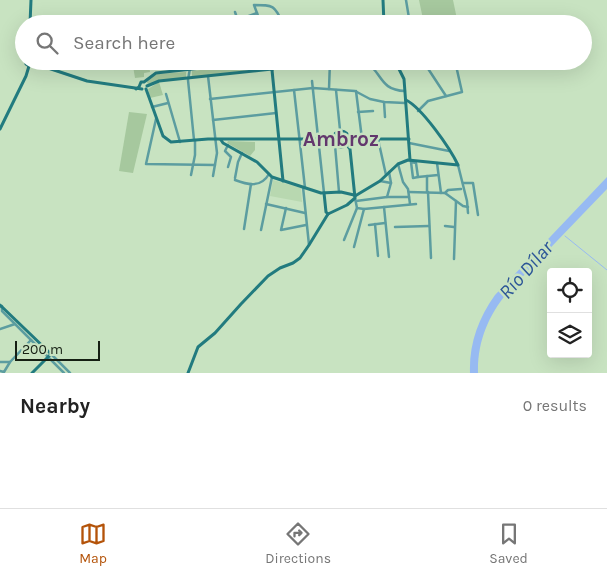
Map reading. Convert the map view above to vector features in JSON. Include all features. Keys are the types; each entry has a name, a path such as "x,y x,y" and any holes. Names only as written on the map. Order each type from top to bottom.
{"street":[{"path":"30,15 31,0"},
{"path":"383,0 384,15"},
{"path":"406,0 408,15"},
{"path":"253,15 257,13 254,5 270,5 274,7 279,15"},
{"path":"0,129 27,70"},
{"path":"55,70 86,81 142,88 159,81 262,70"},
{"path":"191,175 195,140 188,70 156,73 140,83 165,138 171,142 195,140 332,139"},
{"path":"271,70 283,180"},
{"path":"329,89 330,70"},
{"path":"375,70 385,85 405,91"},
{"path":"400,70 404,79 410,160"},
{"path":"428,70 446,96"},
{"path":"418,111 428,101 462,92 457,70"},
{"path":"208,76 217,153 213,176"},
{"path":"312,81 326,212 328,214"},
{"path":"142,88 144,82"},
{"path":"210,99 313,88 356,91 370,99 391,104 406,101 418,111 451,150 463,183 468,213"},
{"path":"294,90 309,245"},
{"path":"336,90 340,130"},
{"path":"356,91 362,139"},
{"path":"166,94 180,142"},
{"path":"152,107 168,102"},
{"path":"384,102 385,117"},
{"path":"358,112 373,111"},
{"path":"213,120 276,113"},
{"path":"156,119 146,164 215,166"},
{"path":"339,192 335,145 332,139 334,133 340,130 346,132 348,137 347,145 350,149 357,208 344,240"},
{"path":"348,137 344,144 338,145 334,138 338,133 342,132 348,137 409,141 446,151 451,150"},
{"path":"378,139 391,183 387,197"},
{"path":"222,140 222,143 257,162 271,176 304,187 324,193 339,192 355,198 409,197"},
{"path":"228,145 224,151 231,157 228,167"},
{"path":"335,145 340,147 347,145"},
{"path":"243,154 238,163 235,179 251,184 265,181 271,176"},
{"path":"188,373 198,347 215,333 268,276 300,258 328,214 347,205 380,181 398,164 410,160 458,165"},
{"path":"418,177 416,163 411,162 413,178 438,175"},
{"path":"437,163 440,193"},
{"path":"398,164 403,182 409,192 410,204"},
{"path":"261,230 271,176"},
{"path":"427,176 431,258"},
{"path":"380,181 391,183"},
{"path":"463,183 473,183 478,215"},
{"path":"244,229 251,184"},
{"path":"409,192 445,193 448,190 461,189"},
{"path":"445,193 463,206 468,207"},
{"path":"454,259 456,201"},
{"path":"266,204 305,213"},
{"path":"357,208 416,204"},
{"path":"384,207 389,257"},
{"path":"286,208 281,230 306,225"},
{"path":"354,247 364,209"},
{"path":"369,225 385,223"},
{"path":"375,224 378,256"},
{"path":"395,226 430,226"},
{"path":"445,226 454,227"},
{"path":"0,306 49,355 70,373"},
{"path":"0,329 16,323"},
{"path":"2,372 33,339"},
{"path":"33,372 49,355"},
{"path":"49,355 64,373"},
{"path":"0,362 10,362"}],"shaded area":[{"path":"419,0 453,0 456,15 422,15"},
{"path":"134,70 150,70 150,72 144,73 144,77 135,78"},
{"path":"201,70 251,70 192,77 192,71"},
{"path":"186,72 186,77 148,84 146,81 157,74"},
{"path":"159,82 163,95 150,98 148,89"},
{"path":"129,112 147,114 133,173 119,171"},
{"path":"228,141 255,142 255,150 250,156 227,143"},
{"path":"273,180 301,188 302,202 270,196"}],"water":[{"name":"Río Dílar","path":"607,177 607,189 500,302 485,330 479,351 478,373 470,373 471,352 476,332 484,313 495,295"}],"waterway":[{"path":"565,236 607,270"}],"district":[{"name":"Ambroz","path":"341,139"}]}
